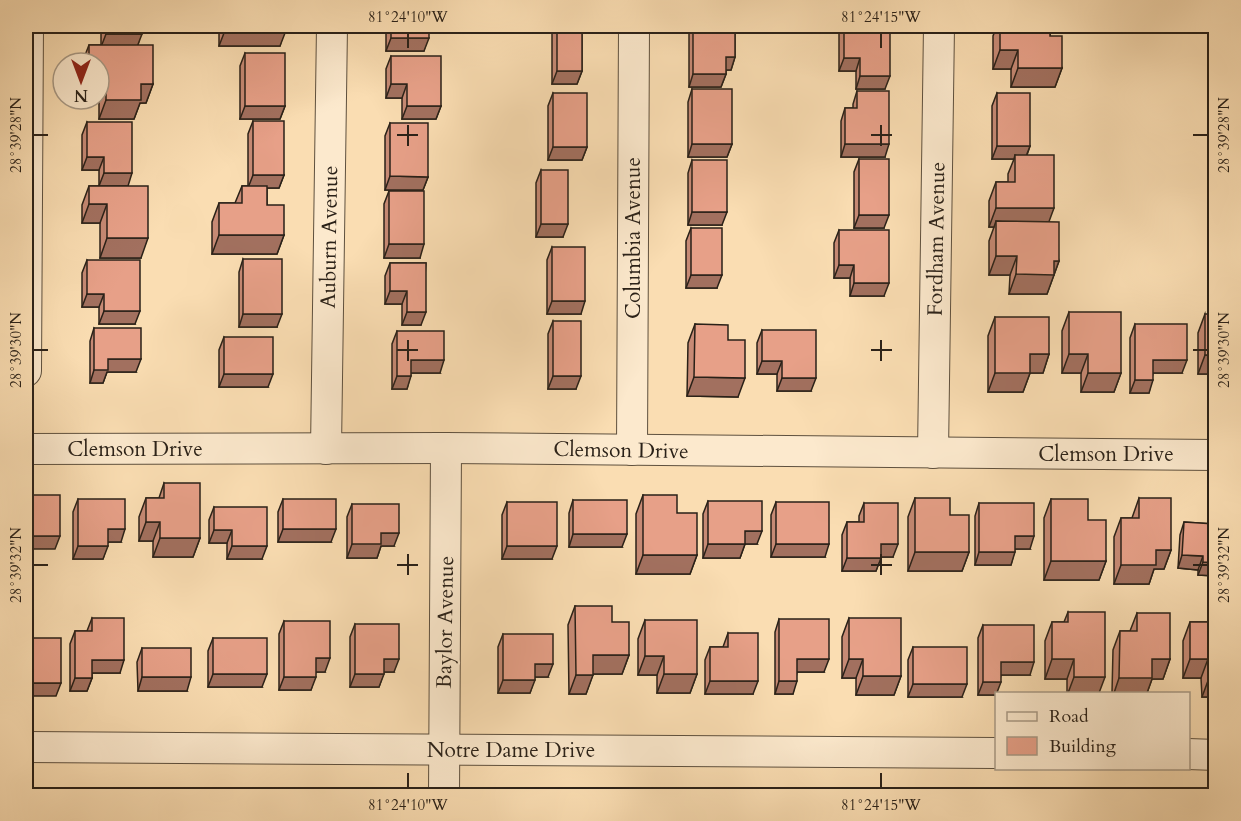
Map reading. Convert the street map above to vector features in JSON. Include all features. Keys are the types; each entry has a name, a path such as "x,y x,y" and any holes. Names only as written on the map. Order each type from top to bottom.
{"street":[{"path":"26,371 28,26"},
{"name":"Auburn Avenue","path":"326,448 332,26"},
{"name":"Columbia Avenue","path":"632,450 634,26"},
{"name":"Fordham Avenue","path":"933,453 939,26"},
{"name":"Clemson Drive","path":"26,448 446,448 1215,455"},
{"name":"Baylor Avenue","path":"444,795 446,448"},
{"name":"Notre Dame Drive","path":"26,747 995,753"},
{"path":"1190,754 1215,755"}],"building":[{"path":"106,26 142,26 142,34 106,34"},
{"path":"224,26 285,26 285,33 224,33"},
{"path":"391,26 429,26 429,38 391,38"},
{"path":"557,26 582,26 582,71 557,71"},
{"path":"693,26 735,26 735,57 726,57 726,74 693,74"},
{"path":"844,26 890,26 890,76 860,76 860,58 844,58"},
{"path":"1000,26 1050,26 1050,36 1062,36 1062,68 1018,68 1018,50 1000,50"},
{"path":"89,45 153,45 153,84 141,84 141,100 111,100 111,51 89,51"},
{"path":"245,53 285,53 285,106 245,106"},
{"path":"391,56 441,56 441,106 407,106 407,84 391,84"},
{"path":"692,89 732,89 732,144 692,144"},
{"path":"857,91 889,91 889,144 845,144 845,108 857,108"},
{"path":"553,93 587,93 587,147 553,147"},
{"path":"997,93 1030,93 1030,146 997,146"},
{"path":"253,121 284,121 284,175 253,175"},
{"path":"87,122 132,122 132,173 104,173 104,157 87,157"},
{"path":"390,123 428,123 428,177 390,176"},
{"path":"1015,155 1054,155 1054,208 996,208 996,182 1015,182"},
{"path":"859,159 889,159 889,215 859,215"},
{"path":"692,160 727,160 727,212 692,212"},
{"path":"541,170 568,170 568,224 541,224"},
{"path":"89,186 148,186 148,238 107,238 107,204 89,204"},
{"path":"242,186 267,186 267,205 284,205 284,235 219,235 219,203 242,203"},
{"path":"389,191 424,191 424,244 389,244"},
{"path":"996,221 1059,222 1059,261 1054,261 1054,275 1016,274 1017,256 996,256"},
{"path":"691,228 722,228 722,275 691,275"},
{"path":"839,230 889,230 889,283 854,283 854,265 839,265"},
{"path":"552,247 585,247 585,301 552,301"},
{"path":"243,259 282,259 282,314 243,314"},
{"path":"87,260 140,260 140,311 104,311 104,294 87,294"},
{"path":"390,263 426,263 426,312 407,312 407,291 390,291"},
{"path":"1069,312 1121,312 1121,373 1088,373 1088,354 1069,354"},
{"path":"1205,314 1215,314 1215,355 1205,355"},
{"path":"995,317 1049,317 1049,354 1030,354 1030,373 995,373"},
{"path":"553,321 581,321 581,376 553,376"},
{"path":"695,324 728,325 728,340 745,340 745,378 694,377"},
{"path":"1135,324 1187,324 1187,360 1153,360 1153,380 1135,380"},
{"path":"94,328 141,328 141,359 108,359 108,370 94,370"},
{"path":"762,330 816,330 816,378 782,378 782,361 762,361"},
{"path":"397,331 444,331 444,360 411,360 411,376 397,376"},
{"path":"224,337 273,337 273,374 224,374"},
{"path":"164,483 200,483 200,538 160,538 160,522 146,522 146,498 164,498"},
{"path":"26,495 60,495 60,536 26,536"},
{"path":"643,495 677,495 677,513 697,513 697,555 643,555"},
{"path":"915,498 950,498 950,515 969,515 969,552 915,552"},
{"path":"1139,498 1171,498 1171,550 1156,550 1156,565 1121,565 1121,518 1139,518"},
{"path":"78,499 125,499 125,529 108,529 108,546 78,546"},
{"path":"283,499 336,499 336,529 283,529"},
{"path":"1051,499 1088,499 1088,520 1106,520 1106,561 1051,561"},
{"path":"573,500 627,500 627,534 573,534"},
{"path":"708,501 762,501 762,531 745,531 745,544 708,544"},
{"path":"507,502 557,502 557,546 507,546"},
{"path":"776,502 829,502 829,544 776,544"},
{"path":"864,503 898,503 898,544 881,544 881,558 847,558 847,522 864,522"},
{"path":"979,503 1034,503 1034,536 1015,536 1015,552 979,552"},
{"path":"352,504 399,504 399,533 381,533 381,544 352,544"},
{"path":"214,507 267,507 267,546 232,546 232,530 214,530"},
{"path":"1184,522 1215,524 1215,563 1203,562 1203,556 1182,555"},
{"path":"575,606 612,606 612,622 629,622 629,655 593,655 593,675 576,675"},
{"path":"1068,612 1105,612 1105,677 1074,677 1074,659 1052,659 1052,622 1068,622"},
{"path":"1137,613 1170,613 1170,659 1152,659 1152,678 1119,678 1120,631 1137,631"},
{"path":"92,618 124,618 124,660 92,660 92,678 75,678 75,631 92,631"},
{"path":"849,618 901,618 901,676 863,676 863,659 849,659"},
{"path":"779,619 829,619 829,659 797,659 797,681 779,681"},
{"path":"645,620 697,620 697,674 664,674 664,656 645,656"},
{"path":"284,621 330,621 330,658 316,658 316,677 284,677"},
{"path":"1190,622 1215,622 1215,678 1209,678 1208,659 1190,659"},
{"path":"355,624 399,624 399,659 384,659 384,674 355,674"},
{"path":"983,625 1034,625 1034,662 1001,662 1001,682 983,682"},
{"path":"728,633 758,633 758,681 710,681 710,647 728,647"},
{"path":"503,634 553,634 553,664 535,664 535,680 503,680"},
{"path":"26,638 61,638 61,683 26,683"},
{"path":"213,638 267,638 267,674 213,674"},
{"path":"913,647 967,647 967,684 913,684"},
{"path":"142,648 191,648 191,677 142,677"},
{"path":"503,790 530,790 530,795 503,795"},
{"path":"77,792 91,792 91,795 77,795"},
{"path":"209,792 260,793 260,795 208,795"},
{"path":"357,792 397,792 397,795 357,795"},
{"path":"848,793 901,793 901,795 848,795"},
{"path":"200,794 200,795 145,795"},
{"path":"946,794 946,795 913,795"}]}
